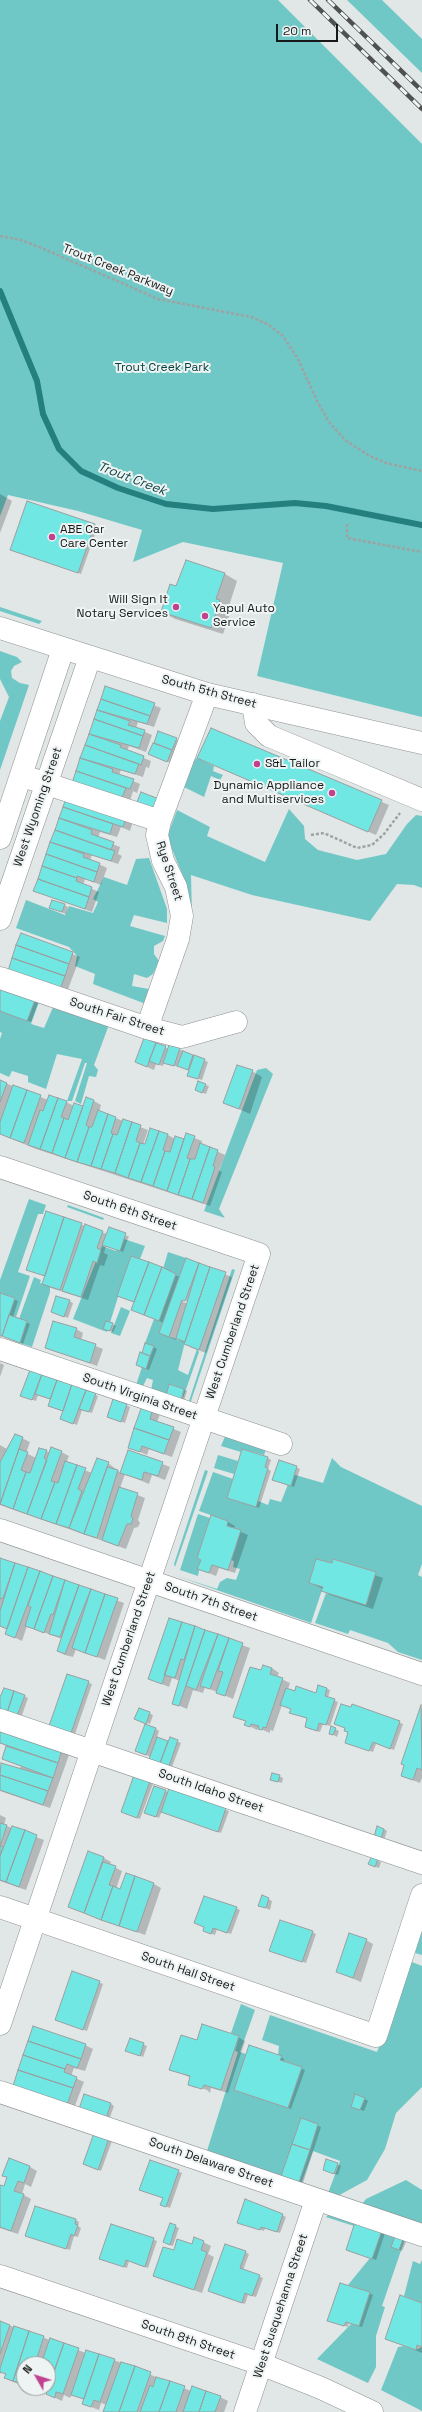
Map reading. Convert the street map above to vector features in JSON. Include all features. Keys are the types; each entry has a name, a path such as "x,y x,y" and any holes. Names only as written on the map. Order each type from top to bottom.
{"street":[{"name":"South 5th Street","path":"0,628 207,694 422,743"},
{"path":"0,838 63,649"},
{"name":"West Wyoming Street","path":"0,919 90,657"},
{"name":"Rye Street","path":"147,1028 178,939 182,916 176,887 159,848 158,835 160,821 207,694"},
{"path":"253,704 256,723 269,736 416,798"},
{"path":"42,713 67,723"},
{"path":"21,775 160,821"},
{"name":"South Fair Street","path":"0,978 147,1028 182,1037 236,1022"},
{"name":"South 6th Street","path":"0,1167 259,1254"},
{"name":"West Cumberland Street","path":"0,2024 259,1254"},
{"name":"South Virginia Street","path":"0,1349 281,1444"},
{"name":"South 7th Street","path":"0,1530 422,1674"},
{"name":"South Idaho Street","path":"0,1720 422,1863"},
{"name":"South Hall Street","path":"0,1907 376,2036 422,1895"},
{"name":"South Delaware Street","path":"0,2092 422,2235"},
{"name":"West Susquehanna Street","path":"245,2412 316,2200"},
{"name":"South 8th Street","path":"0,2276 261,2364 321,2388 372,2412"}],"path":[{"name":"Trout Creek Parkway","path":"0,236 21,240 44,249 158,299 251,317 269,325 283,336 294,353 329,422 346,440 370,456 386,463 422,471"},
{"path":"347,524 347,538 422,552"},
{"path":"311,835 324,833 357,848 372,845 416,798"}],"green space":[{"name":"Trout Creek Park","path":"0,0 278,0 422,144 422,717 257,676 283,563 183,542 133,562 142,530 78,511 8,495 0,516"},
{"path":"347,0 382,0 422,39 422,73"},
{"path":"0,607 42,621 39,624 0,611"},
{"path":"0,651 17,657 22,662 14,666 11,671 12,678 20,683 29,685 0,770 0,721 9,697 0,679"},
{"path":"197,758 214,766 213,771 223,775 220,780 211,776 204,797 184,787 193,760"},
{"path":"289,809 304,826 305,839 318,850 357,860 386,854 407,824 416,815 422,816 422,888 414,885 397,884 370,921 252,895 191,875 192,916 186,950 162,1012 185,881 167,837 177,810 210,827 207,836 265,862"},
{"path":"149,858 167,909 167,923 134,915 130,926 165,936 163,941 154,946 154,954 159,961 153,974 147,978 134,974 132,986 149,989 146,1004 93,984 95,974 75,966 77,956 69,947 16,928 26,900 65,915 69,906 93,913 98,902 93,899 104,877 127,885 136,859"},
{"path":"35,1000 39,1002 31,1024 44,1028 54,1005 110,1022 94,1065 98,1070 96,1077 89,1076 81,1104 75,1101 87,1063 85,1063 72,1101 67,1101 82,1059 57,1054 46,1089 28,1082 28,1076 12,1071 9,1077 0,1073 0,1039 2,1033 0,1032 0,1011 27,1021"},
{"path":"266,1068 273,1074 219,1209 225,1218 204,1211 257,1070"},
{"path":"29,1199 46,1205 43,1214 38,1214 18,1272 30,1276 16,1317 9,1315 15,1298 0,1293 0,1280"},
{"path":"68,1205 104,1218 103,1220 67,1207"},
{"path":"121,1238 145,1246 140,1259 131,1256 107,1332 73,1319 102,1246 116,1251"},
{"path":"168,1252 186,1258 159,1333 185,1342 178,1370 188,1375 197,1349 199,1352 182,1401 184,1389 170,1384 166,1396 151,1390 153,1380 147,1378 141,1390 135,1388 142,1367 146,1369 154,1346 145,1343 154,1319 159,1320 176,1274 163,1269"},
{"path":"232,1269 235,1270 191,1401 188,1404"},
{"path":"34,1277 41,1280 40,1283 50,1286 50,1292 32,1347 20,1343 27,1321 19,1319"},
{"path":"121,1307 130,1311 120,1336 111,1333"},
{"path":"226,1434 267,1447 264,1455 242,1449 241,1452 221,1446"},
{"path":"218,1455 238,1461 234,1474 214,1468"},
{"path":"332,1458 341,1467 422,1506 422,1564 418,1575 422,1577 422,1660 398,1652 388,1643 350,1630 348,1634 315,1623 326,1593 366,1605 376,1572 333,1559 332,1563 316,1559 309,1583 323,1587 311,1623 177,1576 217,1589 220,1582 227,1578 236,1580 240,1569 233,1567 234,1561 231,1560 241,1530 227,1526 228,1521 199,1511 213,1472 233,1479 227,1498 256,1507 258,1501 268,1505 270,1499 281,1502 292,1474 323,1483"},
{"path":"205,1470 208,1471 175,1567 174,1564"},
{"path":"198,1514 210,1518 197,1558 201,1560 198,1576 180,1570"},
{"path":"422,1931 422,1955 415,1953"},
{"path":"412,1962 422,1966 422,2087 396,2113 385,2149 367,2180 334,2198 327,2196 340,2161 313,2151 300,2187 206,2154 238,2052 235,2051 239,2036 231,2033 241,2004 255,2010 240,2052 246,2054 234,2090 288,2108 302,2067 280,2060 281,2056 278,2055 279,2046 262,2040 270,2015 377,2052"},
{"path":"406,2180 422,2190 422,2228 362,2204 366,2199"},
{"path":"331,2212 422,2241 422,2245 405,2239 382,2306 385,2307 376,2336 376,2367 368,2383 317,2359 351,2324 359,2326 370,2293 348,2285 370,2258 372,2259 382,2230 355,2222 354,2226 326,2217"},
{"path":"422,2260 422,2303 404,2296 413,2261 420,2264"},
{"path":"404,2346 415,2350 422,2347 422,2411 381,2390 398,2347"}],"building":[{"name":"ABE Car Care Center","path":"27,501 95,524 78,573 10,550"},
{"path":"186,560 225,573 216,599 220,600 211,628 161,612 170,584 176,586"},
{"path":"105,686 155,703 150,716 101,699"},
{"path":"101,699 150,716 147,724 97,710"},
{"path":"97,710 130,721 128,725 145,730 143,736 94,719"},
{"path":"94,719 143,736 139,748 89,734"},
{"path":"211,728 382,800 368,832 197,758"},
{"path":"158,731 177,738 172,750 154,743"},
{"path":"89,734 121,745 120,747 144,756 141,765 85,745"},
{"path":"153,743 172,750 167,762 148,754"},
{"path":"85,745 139,764 135,774 80,758"},
{"path":"80,758 113,769 112,772 134,779 130,789 76,771"},
{"path":"76,771 126,788 121,800 72,783"},
{"path":"141,792 159,799 153,813 135,807"},
{"path":"67,795 128,813 123,827 63,807"},
{"path":"63,807 113,824 110,834 59,818"},
{"path":"59,818 92,830 91,834 114,842 111,850 55,830"},
{"path":"55,830 115,851 111,861 50,842"},
{"path":"50,842 84,854 83,857 100,863 97,872 46,854"},
{"path":"46,854 97,872 94,882 42,866"},
{"path":"42,866 77,878 76,881 92,887 89,897 38,879"},
{"path":"38,879 89,897 85,909 33,891"},
{"path":"52,900 65,904 62,912 49,908"},
{"path":"21,933 73,952 69,964 16,945"},
{"path":"16,945 69,964 65,976 12,958"},
{"path":"12,958 65,976 60,989 8,971"},
{"path":"0,988 35,1000 27,1021 0,1011"},
{"path":"144,1038 156,1043 147,1067 135,1062"},
{"path":"156,1043 166,1046 159,1065 149,1061"},
{"path":"169,1045 180,1048 174,1066 163,1063"},
{"path":"183,1051 193,1055 188,1070 177,1066"},
{"path":"194,1055 205,1059 198,1079 187,1076"},
{"path":"237,1065 253,1070 239,1109 223,1103"},
{"path":"0,1080 7,1083 0,1102"},
{"path":"198,1081 206,1084 202,1093 195,1090"},
{"path":"13,1085 27,1090 10,1138 0,1134 0,1122"},
{"path":"27,1090 41,1095 24,1143 10,1138"},
{"path":"49,1095 58,1098 40,1149 28,1145 40,1110 43,1111"},
{"path":"86,1097 94,1100 86,1125 89,1127 77,1162 65,1158"},
{"path":"58,1098 67,1101 61,1117 64,1118 52,1153 40,1149"},
{"path":"74,1103 83,1106 65,1158 52,1153 64,1118 68,1120"},
{"path":"98,1110 108,1114 91,1166 77,1162 89,1127 92,1127"},
{"path":"108,1114 116,1117 111,1133 113,1134 101,1169 91,1166"},
{"path":"123,1119 132,1122 115,1173 101,1169 113,1134 117,1135"},
{"path":"132,1122 141,1125 136,1141 140,1143 128,1178 115,1173"},
{"path":"150,1128 159,1131 141,1182 128,1178 140,1143 145,1144"},
{"path":"159,1131 168,1134 163,1150 165,1151 153,1186 141,1182"},
{"path":"186,1133 195,1136 187,1158 190,1159 178,1195 167,1191"},
{"path":"175,1136 184,1139 167,1191 153,1186 165,1151 170,1152"},
{"path":"200,1143 210,1147 192,1199 178,1195 190,1159 195,1159"},
{"path":"210,1147 218,1150 213,1166 215,1167 203,1203 192,1199"},
{"path":"46,1211 64,1217 45,1276 26,1270"},
{"path":"64,1217 82,1223 60,1290 42,1284"},
{"path":"85,1224 103,1231 97,1248 101,1250 97,1263 93,1261 81,1297 62,1291"},
{"path":"109,1227 126,1233 120,1251 102,1245"},
{"path":"131,1256 149,1262 134,1302 117,1296"},
{"path":"186,1258 199,1263 185,1301 182,1300 169,1337 159,1333"},
{"path":"149,1262 162,1267 144,1315 131,1310"},
{"path":"199,1263 210,1267 185,1342 176,1338"},
{"path":"162,1267 176,1274 159,1321 144,1315"},
{"path":"210,1267 226,1272 199,1350 184,1344"},
{"path":"0,1293 15,1298 2,1336 0,1336"},
{"path":"56,1296 70,1300 64,1317 51,1312"},
{"path":"9,1315 27,1321 20,1343 2,1336"},
{"path":"53,1321 77,1328 74,1337 96,1344 90,1363 45,1348"},
{"path":"106,1321 113,1323 110,1331 103,1329"},
{"path":"145,1343 154,1346 150,1356 142,1353"},
{"path":"140,1352 150,1356 146,1369 136,1365"},
{"path":"30,1370 42,1374 32,1400 20,1396"},
{"path":"42,1374 57,1380 50,1399 35,1394"},
{"path":"57,1380 72,1384 63,1411 48,1406"},
{"path":"72,1384 86,1390 73,1424 60,1419"},
{"path":"169,1384 184,1389 181,1400 166,1396"},
{"path":"86,1390 96,1393 89,1412 79,1409"},
{"path":"113,1399 127,1404 121,1422 107,1417"},
{"path":"142,1406 153,1409 150,1419 174,1427 169,1440 134,1428"},
{"path":"134,1428 169,1440 164,1454 142,1446 140,1452 128,1448"},
{"path":"15,1434 23,1437 0,1504 0,1462"},
{"path":"51,1447 62,1451 51,1481 55,1482 41,1519 27,1514"},
{"path":"39,1448 47,1450 44,1458 47,1460 27,1514 13,1509 26,1472 30,1473"},
{"path":"19,1449 28,1452 21,1470 26,1472 13,1509 0,1504"},
{"path":"242,1449 268,1457 265,1467 268,1468 256,1507 227,1498"},
{"path":"128,1450 163,1462 158,1476 144,1472 142,1480 120,1473"},
{"path":"97,1458 109,1462 84,1534 69,1528"},
{"path":"279,1460 297,1466 291,1486 272,1480"},
{"path":"65,1461 77,1465 56,1524 41,1519 55,1482 58,1483"},
{"path":"77,1465 86,1468 78,1489 82,1491 69,1528 56,1524"},
{"path":"107,1467 118,1470 97,1538 84,1534"},
{"path":"119,1487 138,1493 131,1516 133,1519 131,1524 127,1524 118,1546 102,1540"},
{"path":"211,1515 228,1521 227,1526 241,1530 228,1570 212,1565 209,1573 197,1569 201,1560 197,1558"},
{"path":"0,1558 15,1563 3,1598 0,1599"},
{"path":"316,1559 332,1563 333,1559 376,1572 366,1605 321,1591 323,1587 309,1583"},
{"path":"15,1563 28,1567 7,1629 0,1626 0,1611"},
{"path":"28,1567 40,1571 15,1638 5,1634"},
{"path":"40,1571 53,1576 34,1629 25,1626 31,1607 28,1606"},
{"path":"53,1576 65,1580 53,1615 51,1614 44,1633 34,1629"},
{"path":"65,1580 79,1585 60,1637 49,1634"},
{"path":"79,1585 91,1589 65,1654 57,1651"},
{"path":"91,1589 105,1594 85,1653 72,1648"},
{"path":"105,1594 118,1598 97,1657 85,1653"},
{"path":"169,1618 182,1622 162,1684 148,1679"},
{"path":"182,1622 195,1626 184,1660 181,1659 175,1678 164,1675"},
{"path":"195,1626 205,1630 179,1706 172,1704"},
{"path":"205,1630 218,1634 196,1690 186,1686"},
{"path":"218,1634 229,1638 210,1689 200,1686"},
{"path":"229,1638 243,1643 225,1696 216,1693 223,1672 218,1671"},
{"path":"263,1665 272,1668 270,1674 283,1678 266,1728 263,1727 262,1730 258,1729 259,1726 251,1724 250,1727 244,1725 246,1721 233,1717 250,1667 261,1670"},
{"path":"67,1674 89,1681 71,1733 49,1726"},
{"path":"318,1685 327,1688 325,1696 335,1699 326,1725 319,1723 317,1731 305,1727 307,1718 289,1713 291,1709 280,1705 286,1688 295,1691 296,1686 316,1693"},
{"path":"4,1688 14,1691 7,1713 0,1710 0,1697"},
{"path":"14,1691 25,1695 17,1716 7,1713"},
{"path":"341,1704 351,1707 352,1704 400,1721 390,1749 373,1742 369,1751 345,1743 348,1732 344,1731 345,1728 334,1724"},
{"path":"421,1705 422,1770 417,1768 413,1780 401,1776 404,1765 401,1764"},
{"path":"139,1708 150,1712 146,1724 134,1719"},
{"path":"145,1724 156,1728 146,1755 135,1751"},
{"path":"331,1726 336,1728 333,1735 329,1734"},
{"path":"0,1728 62,1750 58,1763 0,1743"},
{"path":"157,1737 168,1741 160,1763 149,1759"},
{"path":"170,1737 178,1740 169,1766 160,1763"},
{"path":"6,1746 58,1763 53,1778 2,1759"},
{"path":"1,1763 53,1778 48,1791 0,1775"},
{"path":"272,1773 280,1775 278,1782 270,1780"},
{"path":"0,1775 48,1791 43,1805 0,1790"},
{"path":"134,1775 150,1781 137,1818 121,1812"},
{"path":"154,1786 166,1790 156,1817 144,1813"},
{"path":"169,1788 226,1808 218,1832 161,1812"},
{"path":"0,1823 7,1825 0,1846"},
{"path":"12,1826 25,1830 6,1882 0,1880 0,1856"},
{"path":"377,1826 384,1829 381,1839 374,1837"},
{"path":"25,1830 37,1835 19,1887 6,1882"},
{"path":"0,1846 3,1847 0,1856"},
{"path":"88,1851 104,1857 84,1913 68,1907"},
{"path":"372,1856 378,1859 375,1867 368,1864"},
{"path":"103,1862 116,1866 109,1885 113,1886 101,1920 84,1913"},
{"path":"126,1873 135,1876 119,1926 101,1920 113,1886 120,1889"},
{"path":"135,1876 154,1883 137,1932 119,1926"},
{"path":"262,1895 269,1898 266,1908 258,1906"},
{"path":"204,1896 237,1907 227,1933 213,1928 211,1934 203,1931 204,1927 194,1923"},
{"path":"280,1920 313,1931 302,1962 269,1951"},
{"path":"349,1933 367,1939 353,1978 336,1972"},
{"path":"72,1971 100,1981 83,2030 55,2020"},
{"path":"202,2024 239,2036 221,2090 204,2085 202,2089 188,2085 190,2076 169,2070 181,2035 197,2040"},
{"path":"33,2026 86,2044 81,2059 28,2041"},
{"path":"130,2038 144,2043 140,2056 125,2051"},
{"path":"28,2041 81,2059 77,2068 67,2064 65,2069 23,2055"},
{"path":"249,2045 282,2056 280,2060 302,2067 288,2108 234,2090"},
{"path":"23,2055 65,2069 64,2072 77,2077 73,2088 18,2070"},
{"path":"18,2070 73,2088 67,2105 13,2086"},
{"path":"84,2094 111,2103 106,2119 79,2109"},
{"path":"355,2094 365,2098 360,2110 351,2107"},
{"path":"301,2118 318,2124 310,2150 292,2144"},
{"path":"94,2133 109,2138 98,2170 83,2164"},
{"path":"292,2144 310,2150 299,2182 281,2176"},
{"path":"9,2158 30,2166 24,2183 18,2181 14,2191 24,2194 11,2231 0,2227 0,2185 4,2186 7,2177 2,2176"},
{"path":"326,2159 338,2163 334,2174 323,2170"},
{"path":"150,2160 179,2170 166,2207 160,2205 163,2198 139,2190"},
{"path":"245,2199 283,2214 277,2232 261,2227 260,2230 237,2223"},
{"path":"35,2206 76,2219 75,2224 78,2225 74,2236 71,2234 66,2249 25,2236"},
{"path":"355,2222 382,2230 372,2259 346,2250"},
{"path":"170,2223 176,2225 170,2245 163,2242"},
{"path":"111,2224 154,2238 145,2267 126,2260 124,2267 99,2259"},
{"path":"395,2236 403,2239 399,2250 391,2247"},
{"path":"194,2237 204,2241 201,2250 207,2252 194,2290 153,2276 163,2247 174,2250 177,2239 192,2244"},
{"path":"225,2244 246,2251 240,2268 260,2275 252,2296 245,2293 242,2303 208,2291"},
{"path":"340,2283 370,2292 359,2326 346,2322 344,2326 327,2321"},
{"path":"400,2295 422,2303 422,2347 417,2345 416,2350 385,2339"},
{"path":"0,2321 10,2325 0,2354"},
{"path":"14,2326 29,2331 21,2356 16,2356 16,2372 13,2381 4,2378 6,2374 0,2372"},
{"path":"29,2331 44,2336 38,2356 21,2356"},
{"path":"50,2338 64,2343 56,2366 56,2356 44,2356"},
{"path":"64,2343 79,2348 63,2394 56,2392 56,2366"},
{"path":"86,2350 99,2354 84,2399 71,2395"},
{"path":"99,2354 115,2359 100,2402 94,2400 91,2407 82,2404"},
{"path":"121,2362 135,2366 119,2412 103,2412"},
{"path":"135,2366 151,2372 137,2412 119,2412"},
{"path":"16,2372 16,2382 13,2381"},
{"path":"156,2377 170,2381 159,2412 140,2412 150,2385 153,2387"},
{"path":"170,2381 185,2386 176,2412 159,2412"},
{"path":"192,2386 206,2391 199,2412 183,2412"},
{"path":"206,2391 221,2396 215,2412 199,2412"}],"waterway":[{"name":"Trout Creek","path":"0,291 37,381 43,414 59,449 81,471 118,488 166,504 213,509 295,503 326,506 422,525"}],"railway":[{"path":"310,0 422,109"},
{"path":"328,0 422,91"}],"place":[{"name":"ABE Car Care Center","path":"52,537"},
{"name":"Will Sign It Notary Services","path":"176,607"},
{"name":"Yapul Auto Service","path":"205,616"},
{"name":"S&L Tailor","path":"257,764"},
{"name":"Dynamic Appliance and Multiservices","path":"332,793"}]}
